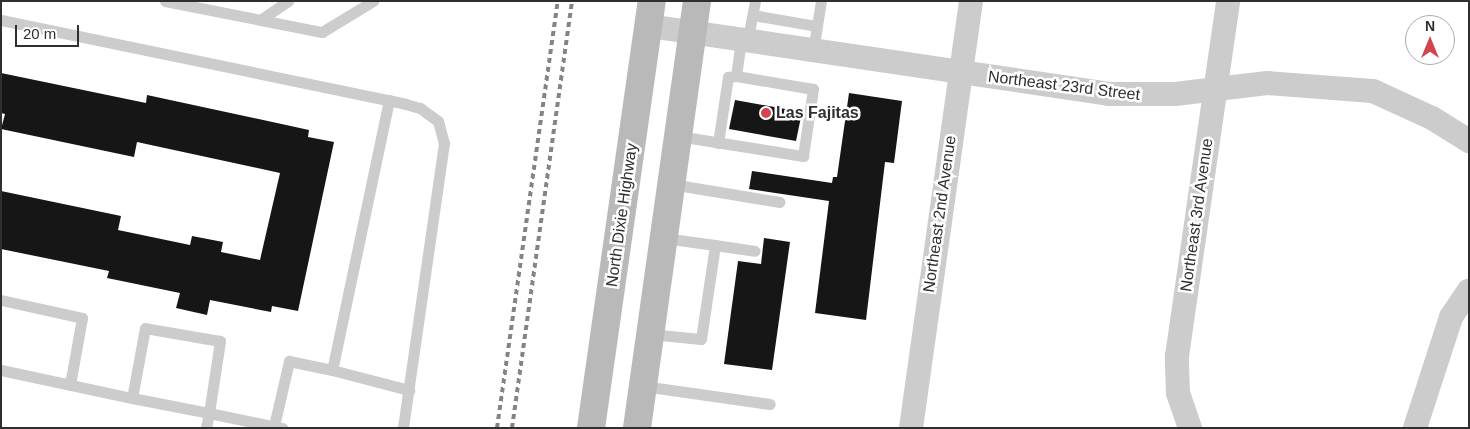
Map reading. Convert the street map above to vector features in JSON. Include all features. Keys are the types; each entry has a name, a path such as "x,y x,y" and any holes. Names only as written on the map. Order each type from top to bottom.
{"main road":[{"path":"637,428 697,1"},
{"name":"North Dixie Highway","path":"591,428 650,14"}],"street":[{"name":"Northeast 2nd Avenue","path":"912,428 971,1"},
{"name":"Northeast 3rd Avenue","path":"1190,428 1178,394 1177,356 1228,1"},
{"name":"Northeast 23rd Street","path":"650,14 693,34 1108,94 1153,95 1267,83 1373,91 1432,118 1469,141"},
{"path":"1415,428 1451,317 1469,290"}],"lane":[{"path":"165,1 322,32 373,1"},
{"path":"260,20 288,1"},
{"path":"736,76 755,1"},
{"path":"813,52 821,1"},
{"path":"752,15 817,26"},
{"path":"1,20 389,100 430,114 443,131 444,143 403,428"},
{"path":"678,136 718,143 803,156 813,89 736,76 728,77 718,143"},
{"path":"332,370 389,100"},
{"path":"671,184 780,202"},
{"path":"664,238 755,251"},
{"path":"650,334 701,339 715,245"},
{"path":"1,300 82,318 70,385"},
{"path":"132,398 145,328 220,341 206,428"},
{"path":"1,370 278,427 289,361 409,390"},
{"path":"643,386 770,404"}],"building":[{"path":"1,73 146,103 147,95 309,130 308,137 334,142 298,311 272,306 271,312 210,300 207,315 176,308 180,293 107,278 109,271 1,249 1,191 121,216 118,230 190,245 192,236 223,242 221,252 260,260 280,173 137,142 134,157 1,129 5,114 1,113"},
{"path":"849,93 902,101 894,163 885,162 866,320 815,313 829,201 749,189 752,171 832,183 833,177 837,177"},
{"path":"735,100 802,112 796,141 729,129"},
{"path":"764,238 790,242 772,370 724,364 738,261 761,264"}],"railway":[{"path":"497,428 558,1"},
{"path":"512,428 572,1"}],"place":[{"name":"Las Fajitas","path":"766,113"}]}
